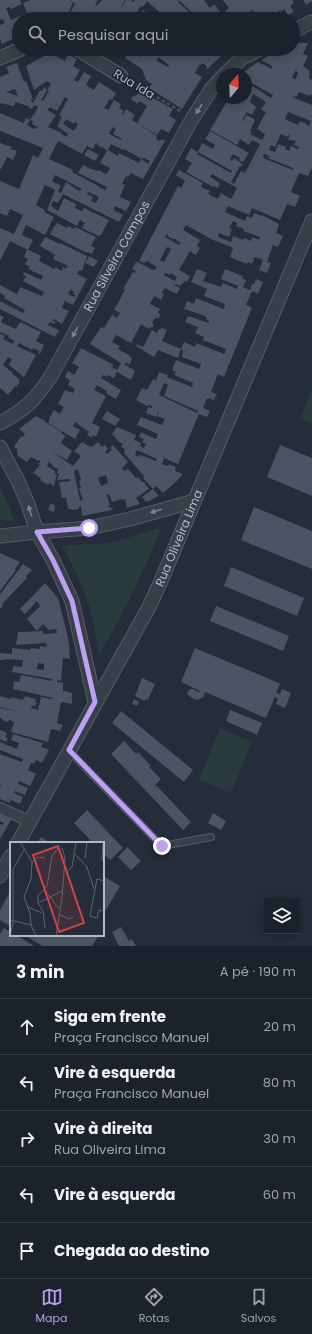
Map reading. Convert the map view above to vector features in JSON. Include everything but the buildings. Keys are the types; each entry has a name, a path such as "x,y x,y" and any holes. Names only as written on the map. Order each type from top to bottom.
{"street":[{"path":"300,28 312,21"},
{"path":"0,58 12,53"},
{"name":"Rua Ida","path":"88,56 121,76"},
{"path":"231,68 246,56"},
{"name":"Rua Silveira Campos","path":"0,423 26,407 40,393 51,376 192,119 216,84"},
{"name":"Rua Oliveira Lima","path":"19,842 149,607 312,221"},
{"path":"0,447 18,481 28,504 37,532 56,566 72,601 95,702"},
{"path":"0,536 89,528 130,519 194,501"},
{"path":"0,808 30,821"},
{"path":"0,876 10,858"}],"lane":[{"path":"69,750 162,846 211,837"}],"path":[{"name":"Rua Ida","path":"121,76 192,119"}],"shaded area":[{"path":"312,389 312,424 300,419"},
{"path":"0,488 10,508 14,521 0,520"},
{"path":"159,528 160,531 140,579 99,655 97,639 87,600 63,546 113,542"},
{"path":"220,728 252,742 231,793 199,780"}],"route":[{"path":"89,528 37,532 65,583 72,601 95,702 69,750 162,846"}]}
